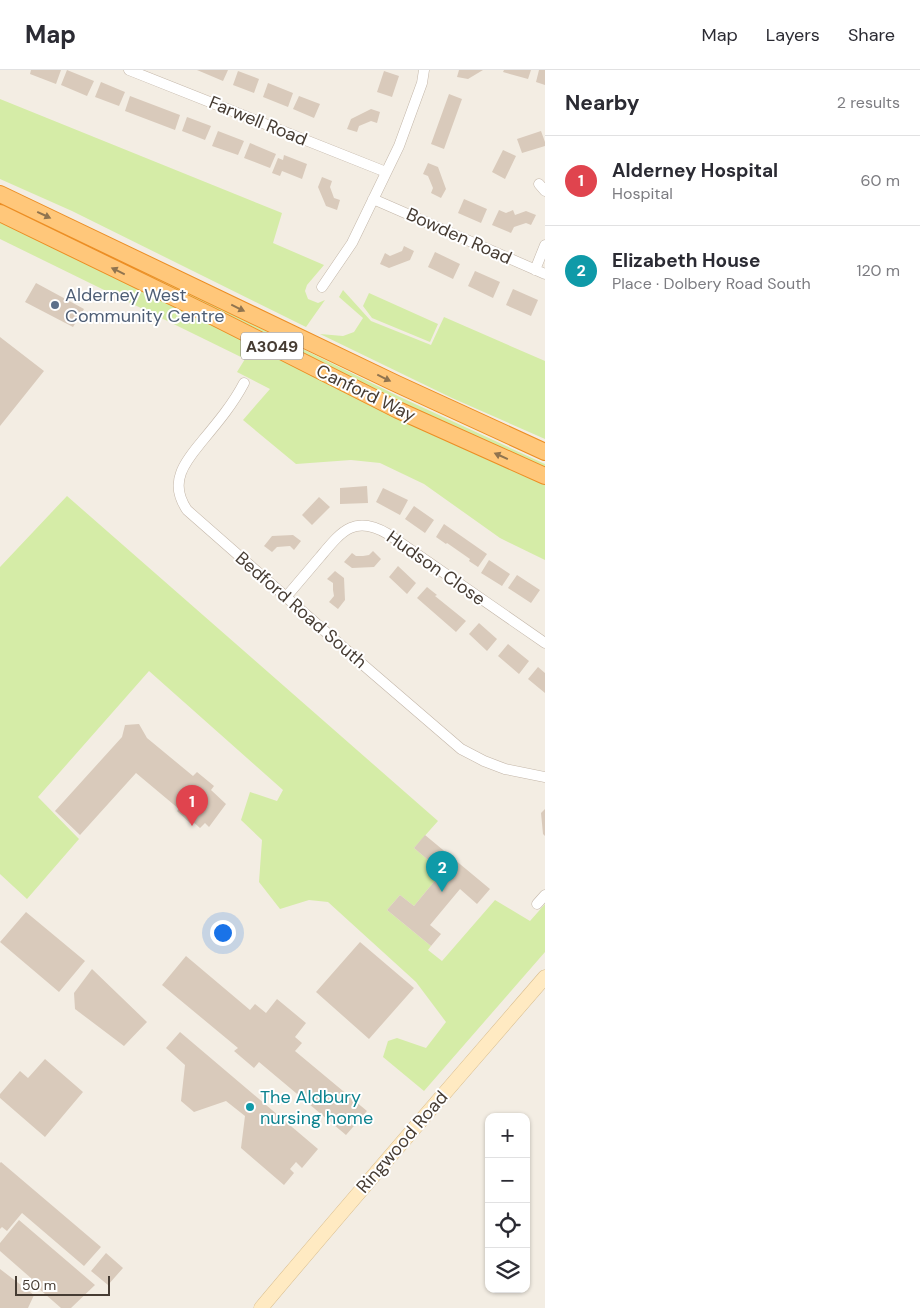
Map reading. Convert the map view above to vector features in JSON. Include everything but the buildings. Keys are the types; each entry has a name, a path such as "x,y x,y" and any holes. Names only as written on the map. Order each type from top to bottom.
{"highway":[{"name":"Canford Way","path":"0,194 397,384 545,452"},
{"name":"Canford Way","path":"0,213 208,314 398,410 545,476"}],"main road":[{"name":"Ringwood Road","path":"261,1308 362,1187 545,977"}],"street":[{"name":"Farwell Road","path":"129,70 386,172"},
{"path":"322,287 352,243 399,146 422,83 424,70"},
{"name":"Bowden Road","path":"373,199 540,272"},
{"path":"540,272 545,245"},
{"name":"Bedford Road South","path":"244,383 234,402 188,459 181,471 178,490 186,510 461,749 505,769 545,777"},
{"name":"Hudson Close","path":"286,597 339,535 352,527 371,526 388,534 545,643"},
{"path":"537,904 545,895"}],"green space":[{"path":"0,99 282,213 273,243 324,265 307,285 305,291 308,299 318,303 325,300 306,327 72,211 0,179"},
{"path":"0,203 41,220 400,397 545,464 545,470 400,404 0,210"},
{"path":"0,221 395,415 545,478 545,560 500,538 424,484 380,463 351,460 296,464 243,420 270,389 237,372 245,359 0,239"},
{"path":"343,290 371,321 431,345 444,317 545,361 545,439 452,398 320,334 343,336 354,332 363,318 339,297"},
{"path":"369,293 438,324 430,342 372,318 363,306"},
{"path":"67,496 438,821 414,848 442,872 414,906 400,895 387,910 431,946 428,950 442,961 495,900 530,921 545,904 545,952 424,1091 383,1057 388,1041 397,1038 426,1048 446,1022 416,982 328,902 309,900 280,909 259,882 262,840 241,820 250,792 277,801 283,790 149,671 38,797 79,839 27,899 0,874 0,567"}],"place":[{"name":"Alderney West Community Centre","path":"55,305"},
{"name":"Alderney Hospital","path":"192,826"},
{"name":"Elizabeth House","path":"442,892"},
{"name":"The Aldbury nursing home","path":"250,1107"}]}
